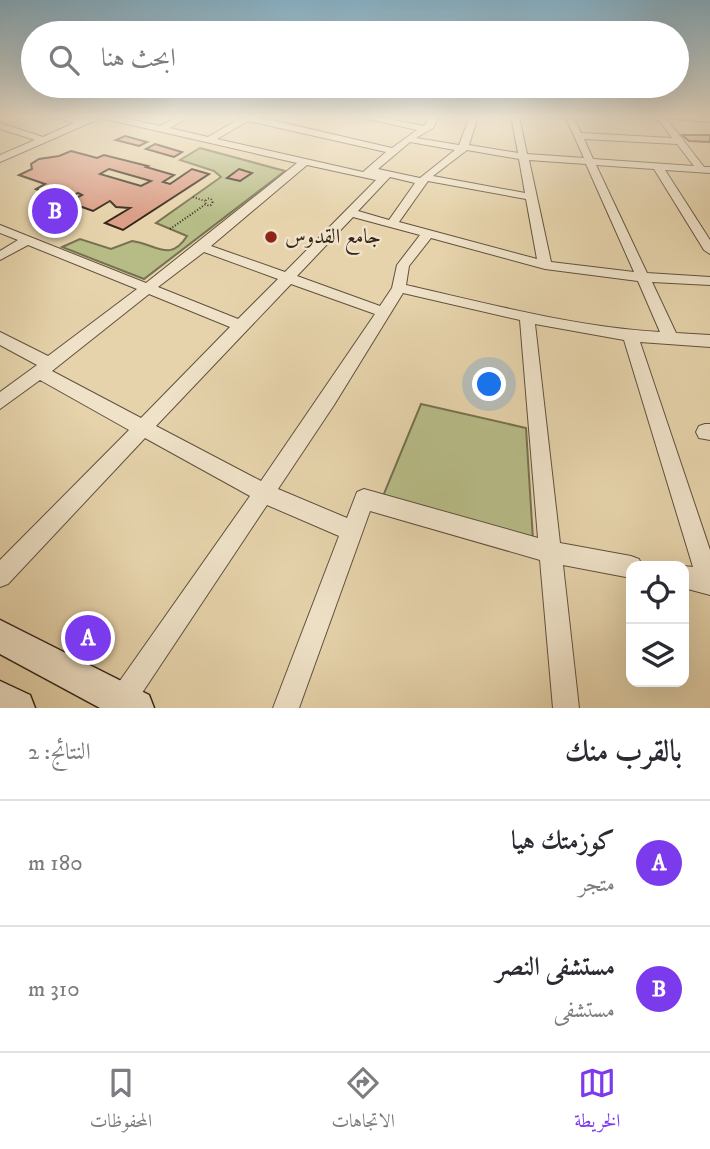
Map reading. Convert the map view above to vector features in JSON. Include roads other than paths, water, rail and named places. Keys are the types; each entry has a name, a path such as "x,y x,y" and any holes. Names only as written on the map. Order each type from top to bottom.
{"main road":[{"path":"0,636 129,704"},
{"path":"0,699 17,708"}],"street":[{"path":"0,159 23,149"},
{"path":"242,149 303,163 531,197"},
{"path":"0,576 351,213 393,151 385,149"},
{"path":"391,225 424,180 463,149"},
{"path":"471,149 523,157 706,170"},
{"path":"521,149 545,265"},
{"path":"584,149 671,339"},
{"path":"687,149 706,170"},
{"path":"0,402 202,247 303,163"},
{"path":"658,167 710,250"},
{"path":"351,213 545,265 642,277 710,281"},
{"path":"0,229 241,327"},
{"path":"129,704 399,288 403,265 427,235"},
{"path":"0,256 27,240"},
{"path":"202,247 383,312"},
{"path":"399,288 527,317 630,336 706,341 710,356"},
{"path":"527,317 566,708"},
{"path":"630,336 710,582 689,578"},
{"path":"0,338 44,368 144,427 265,494 353,531"},
{"path":"286,708 364,499 550,552 626,566"}],"place":[{"name":"مستشفى النصر","path":"55,211"},
{"name":"جامع القدوس","path":"271,237"},
{"name":"كوزمتك هيا","path":"88,638"}]}
